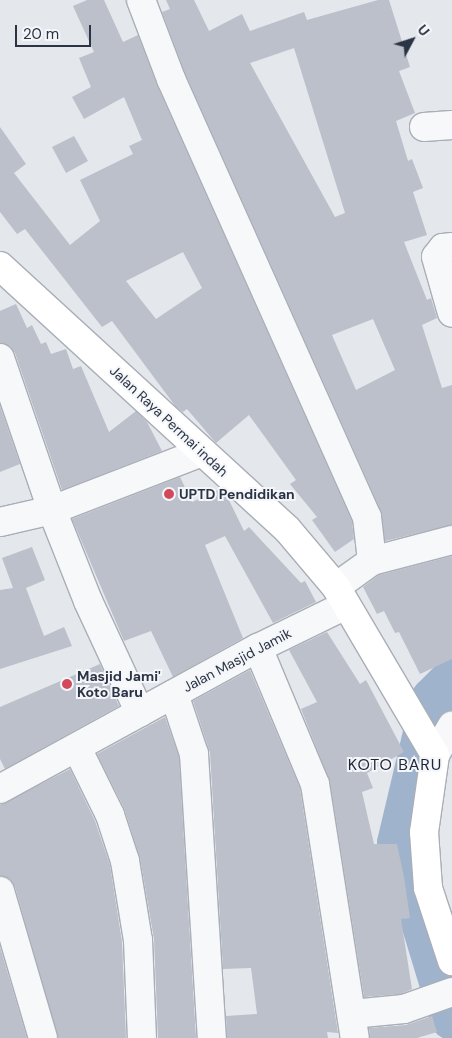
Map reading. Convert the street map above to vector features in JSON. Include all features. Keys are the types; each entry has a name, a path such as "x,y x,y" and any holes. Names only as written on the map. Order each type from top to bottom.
{"main road":[{"name":"Jalan Raya Permai indah","path":"0,266 287,529 341,596 432,747"},
{"path":"432,747 424,832 428,888 452,961"}],"street":[{"path":"141,0 171,79 367,517 372,561 452,540"},
{"path":"424,127 452,125"},
{"path":"452,247 440,250 436,257 452,313"},
{"path":"0,358 10,421 52,510 88,601 140,713"},
{"path":"0,522 52,510 202,452"},
{"name":"Jalan Masjid Jamik","path":"0,789 258,648 341,596 372,561"},
{"path":"258,648 315,784 354,1026 443,995"},
{"path":"174,694 194,754 212,1038"},
{"path":"432,747 452,725"},
{"path":"77,748 110,815 125,861 138,940 142,1038"},
{"path":"0,891 43,1038"}],"building":[{"path":"87,0 104,0 123,42 138,35 157,85 352,521 354,539 335,552 312,520 317,517 290,484 296,480 249,415 216,443 187,409 183,412 176,407 112,321 102,327 25,229 17,234 0,212 0,127 26,164 14,173 70,245 100,221 80,180 133,154 129,146 142,140 124,97 84,119 72,97 91,87 79,58 94,52 73,6","holes":["183,252 202,288 156,319 126,281"]},
{"path":"166,0 194,0 209,31 242,14 250,31 304,12 307,20 378,0 389,0 410,67 399,71 415,113 396,121 408,161 412,159 423,188 413,192 427,235 404,242 427,300 431,298 437,318 422,325 442,388 452,385 452,525 385,541 381,511 185,73 162,12 170,9","holes":["294,48 345,213 335,217 250,63","373,319 395,370 356,390 332,335"]},
{"path":"74,136 88,161 66,173 52,147"},
{"path":"16,304 27,328 32,325 41,344 46,342 51,354 66,349 73,369 81,366 109,432 136,411 147,422 162,451 62,490 15,353 10,346 0,343 0,311"},
{"path":"0,406 20,464 0,472"},
{"path":"180,477 192,502 220,489 226,494 244,531 249,527 301,583 305,581 316,602 273,623 225,536 205,545 243,638 173,677 151,631 124,641 72,519"},
{"path":"32,547 45,580 26,588 44,636 64,627 72,646 0,669 0,590 13,588 2,558"},
{"path":"452,556 452,659 420,674 399,632 395,633 384,611 377,614 363,587 379,575"},
{"path":"327,632 360,684 366,680 404,752 367,773 373,788 362,792 374,844 397,844 404,877 410,918 401,919 412,989 401,994 364,997 330,782 301,709 317,702 289,650"},
{"path":"100,664 119,706 5,769 0,759 0,707"},
{"path":"250,670 300,788 338,1033 327,1032 328,1038 227,1038 226,1016 257,1014 251,968 223,969 210,753 193,701"},
{"path":"165,717 179,757 196,1038 158,1038 154,939 140,858 124,808 97,754"},
{"path":"70,769 95,821 110,865 122,942 126,1038 58,1038 15,887 10,879 0,876 0,805"},
{"path":"0,947 27,1038 0,1038"},
{"path":"432,1016 437,1032 417,1038 370,1038 369,1028 406,1025"}],"waterway":[{"path":"452,680 433,699 399,843 452,1017"}],"place":[{"name":"UPTD Pendidikan","path":"169,494"},
{"name":"Masjid Jami' Koto Baru","path":"67,684"}],"district":[{"name":"KOTO BARU","path":"395,765"}]}
